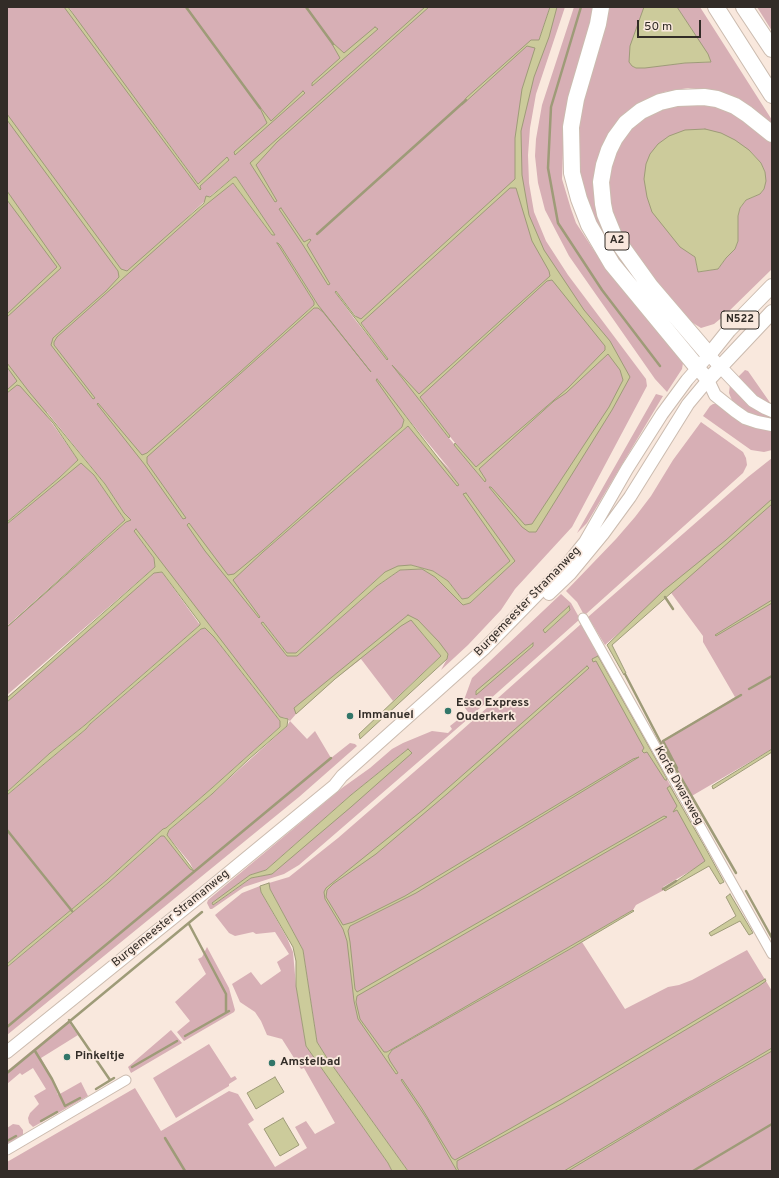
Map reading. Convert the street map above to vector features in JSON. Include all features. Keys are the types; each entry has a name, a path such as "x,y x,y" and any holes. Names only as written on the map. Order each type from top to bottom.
{"highway":[{"name":"A2","path":"601,7 598,24 574,106 571,127 572,173 583,212 612,264 697,367"},
{"path":"716,7 772,95"},
{"path":"744,7 772,50"},
{"name":"A2","path":"709,354 650,286 614,236 605,214 603,204 601,182 604,165 615,138 626,124 641,111 660,102 677,98 704,97 723,101 735,106 747,114 772,134"}],"main road":[{"name":"Burgemeester Stramanweg","path":"7,1052 334,786 342,776 484,649 568,563 585,542 627,469 662,414 697,367 729,330 772,286"},
{"name":"Burgemeester Stramanweg","path":"334,786 347,780 463,678 570,574 603,534 630,497 688,404 708,380 772,312"},
{"path":"709,354 753,401 772,411"},
{"path":"697,367 720,367"},
{"path":"697,367 708,380 715,395 746,418 772,425"},
{"path":"688,404 715,395"}],"street":[{"name":"Korte Dwarsweg","path":"583,618 772,954"},
{"path":"7,1150 126,1080"}],"shaded area":[{"path":"7,7 68,7 74,15 69,7 550,7 539,40 531,40 538,45 552,7 565,7 536,94 530,128 528,155 529,183 534,212 546,241 568,275 646,379 647,386 572,527 515,589 501,610 468,645 441,670 448,654 413,622 441,656 393,701 361,659 335,679 290,721 286,718 280,717 134,531 154,558 155,567 7,695 7,627 130,520 105,484 47,412 47,416 78,460 7,522","holes":["152,121 198,184 188,174","229,160 200,186 198,184","234,177 236,177 274,235 272,235 233,183 219,193 145,257 209,197","278,243 318,305 307,311 314,305 314,302","336,291 388,359 356,321 335,292","393,365 475,468 481,477 449,438","400,409 452,472 408,426 246,566 402,427 404,420","515,560 470,603 463,605 436,577 422,569 400,570 377,586 296,656 287,656 263,622 287,653 296,653 385,572 411,565 433,571 448,581 462,599 468,598 510,561"]},
{"path":"64,7 68,7 198,184 227,157 229,160 200,186 200,190"},
{"path":"425,7 429,7 277,142 256,165 277,201 275,202 250,163"},
{"path":"550,7 557,7 549,37 534,77 521,131 522,175 529,215 544,250 584,310 610,341 630,377 612,410 536,532 529,532 522,527 489,487 491,487 525,525 532,524 609,407 623,380 620,370 608,354 479,469 486,480 485,482 454,445 455,443 476,467 568,388 605,350 605,346 552,280 547,281 420,397 450,436 449,438 392,365 419,394 550,276 549,271 532,241 516,188 510,188 361,323 388,359 387,360 335,292 336,291 355,316 361,319 515,179 515,138 522,89 535,48 527,46 462,105 466,98 531,40 539,40"},
{"path":"574,7 595,7 564,124 562,179 576,223 593,249 614,278 677,353 683,363 682,369 667,392 655,379 569,256 545,210 538,183 535,156 536,139 542,105"},
{"path":"605,7 644,7 632,66 636,68 711,62 677,7 700,7 772,120 772,126 755,110 734,97 713,91 688,88 664,92 643,102 613,127 603,144 596,172 606,230 614,249 600,232 589,210 578,170 576,112"},
{"path":"644,7 677,7 708,54 711,62 685,63 645,68 636,68 632,66 629,62 630,46"},
{"path":"757,7 772,7 772,31"},
{"path":"375,27 378,29 312,86 312,83 340,58 332,44 333,43 344,53"},
{"path":"303,91 305,93 235,155 234,152 267,123 260,107 271,121"},
{"path":"668,104 721,104 772,142 772,269 714,324 701,328 685,318 624,240 608,205 610,155 630,126","holes":["749,150 761,163 765,172 764,189 760,194 746,200 740,208 738,216 738,241 735,249 718,269 698,272 695,257"]},
{"path":"7,114 121,269 127,271 204,203 206,196 210,197 234,177 236,177 275,235 272,235 233,183 203,207 57,337 54,345 95,398 93,399 51,345 53,338 106,291 119,277 118,271 7,120"},
{"path":"705,129 721,133 735,140 749,150 761,163 765,172 766,181 764,189 760,194 746,200 740,208 738,216 738,241 735,249 718,269 698,272 695,257 680,247 652,212 647,197 644,179 646,164 650,154 658,144 669,136 685,130"},
{"path":"7,191 61,268 7,317 7,314 57,267 7,200"},
{"path":"281,208 304,242 310,239 311,240 307,245 330,284 328,285 279,209"},
{"path":"277,243 280,245 318,305 371,372 323,312 318,308 314,308 147,457 147,463 186,518 183,519 145,465 97,404 98,403 142,455 147,453 240,372 314,305 314,302"},
{"path":"7,363 105,484 124,513 131,520 126,522 7,627 125,520 94,475 81,463 7,524 7,522 78,460 53,423 20,386 17,385 7,393 7,390 17,381 7,367"},
{"path":"745,370 748,371 771,404 761,400 738,377"},
{"path":"377,379 459,485 457,486 408,426 263,552 233,580 260,617 259,618 205,551 187,525 189,523 228,575 234,574 402,427 404,420 376,380"},
{"path":"730,384 772,416 772,422 759,420 733,403 729,393"},
{"path":"656,394 663,396 587,523 577,533"},
{"path":"713,404 718,404 772,429 772,450 764,452 751,450 703,416"},
{"path":"701,422 743,452 747,465 743,473 586,614 583,613 577,602 566,591 635,517 651,496 673,460"},
{"path":"772,458 772,749 690,797 660,742 735,697 703,642 703,636 669,590 605,645 588,617 748,477"},
{"path":"81,462 94,475 125,520 7,626 7,524"},
{"path":"466,493 515,561 470,603 463,605 435,577 422,569 400,570 377,586 297,656 287,656 261,623 263,622 287,653 296,653 385,572 398,566 411,565 433,571 448,581 462,599 468,598 510,561 463,494"},
{"path":"772,499 772,504 612,645 626,673 624,675 607,645 663,591 726,540"},
{"path":"136,529 280,717 288,719 287,726 212,794 169,830 167,835 194,871 190,869 164,836 161,836 109,882 7,967 7,964 24,949 107,880 280,727 280,721 214,637 205,628 201,629 86,729 7,795 7,792 50,753 85,725 200,625 162,572 154,573 7,702 7,698 155,567 154,558 134,531"},
{"path":"162,572 200,625 85,725 50,753 7,792 7,697 154,573"},
{"path":"561,594 571,603 580,619 471,716 465,708 464,700 472,678","holes":["568,607 570,610 545,633 544,630"]},
{"path":"772,600 772,603 716,636 715,635"},
{"path":"569,606 570,610 545,633 543,630"},
{"path":"408,615 418,620 439,642 448,654 447,659 360,739 359,734 441,656 411,620 401,626 335,679 296,714 294,708"},
{"path":"581,624 711,859 663,887 664,890 636,905 633,910 385,1053 389,1059 388,1056 392,1050 582,942 625,1009 668,987 692,980 747,950 772,991 772,1171 408,1171 317,1042 303,950 270,889 269,883 289,877 338,838"},
{"path":"205,628 214,637 280,721 280,727 107,880 7,964 7,795 86,729 201,629"},
{"path":"533,643 533,646 476,695 476,691"},
{"path":"598,656 667,780 665,780 647,752 644,753 642,751 644,748 596,661 593,662 592,659"},
{"path":"587,666 589,668 447,794 376,854 333,884 327,890 326,897 343,925 353,922 405,896 633,759 639,757 416,893 350,926 348,931 355,989 357,992 664,816 667,817 357,996 356,1002 360,1019 384,1052 387,1052 633,910 634,911 392,1050 388,1056 398,1073 396,1074 358,1019 354,1001 347,941 343,929 325,899 324,892 326,888 424,809"},
{"path":"465,714 469,718 299,865 284,874 244,887 210,909 207,903 208,900 342,788 370,768 392,749 432,731 448,733 452,729 450,726","holes":["408,749 272,874 251,878 213,905 212,904 250,875 266,870 351,795"]},
{"path":"290,721 307,739 315,731 331,758 350,743 357,746 299,797 7,1035 7,967 109,882 161,836 164,835 190,869 194,871 190,863 167,835 169,830 212,794 287,726"},
{"path":"408,749 412,753 272,874 251,878 213,905 212,903 250,875 266,870 351,795"},
{"path":"772,749 772,752 713,789 712,786"},
{"path":"670,786 724,882 720,884 709,866 665,891 664,890 705,861 677,810 673,812 677,806 667,788"},
{"path":"269,883 270,889 303,950 317,1042 408,1171 392,1171 388,1163 306,1046 296,986 296,961 293,947 261,892 260,886"},
{"path":"260,886 261,892 287,938 293,952 296,986 306,1046 388,1163 392,1171 7,1171 7,1162 135,1088 161,1131 229,1091 238,1094 254,1120 248,1124 275,1167 307,1148 295,1127 306,1121 315,1134 335,1123 304,1068 301,1069 282,1039 267,1035 255,1012 240,1002 232,984 251,972 261,985 281,971 277,962 289,954 275,932 256,934 253,932 235,936 229,933 215,915 242,893"},
{"path":"730,894 753,933 749,935 740,921 711,936 709,933 736,916 726,897"},
{"path":"207,947 229,988 235,1010 184,1041 177,1032 190,1021 175,1002 206,974 198,959 202,957"},
{"path":"765,979 766,981 759,986 563,1103 457,1161 459,1171 457,1171 427,1119 401,1080 402,1079 421,1107 452,1158 455,1160 592,1082"},
{"path":"68,1021 78,1035 41,1058 50,1074 58,1095 81,1082 88,1096 33,1127 29,1123 28,1118 30,1113 39,1104 34,1096 46,1089 33,1068 22,1075 20,1073 7,1084 7,1071"},
{"path":"171,1030 182,1043 131,1073 128,1067"},
{"path":"209,1044 231,1078 235,1076 237,1079 229,1084 229,1086 176,1118 153,1078"},
{"path":"772,1048 772,1051 568,1171 564,1171"},
{"path":"275,1077 284,1092 256,1109 247,1093"},
{"path":"283,1118 299,1145 280,1156 264,1129"},
{"path":"13,1124 19,1125 23,1130 23,1135 7,1144 7,1128"}],"waterway":[{"path":"186,7 260,108"},
{"path":"306,7 333,44"},
{"path":"581,7 551,107 548,168 558,223 602,290 660,366"},
{"path":"317,234 466,100"},
{"path":"665,597 673,609"},
{"path":"625,674 662,745 736,873"},
{"path":"749,689 772,676"},
{"path":"677,768 663,741 741,695"},
{"path":"7,1027 331,758"},
{"path":"7,830 72,911"},
{"path":"663,889 676,881"},
{"path":"746,891 772,938"},
{"path":"7,1073 202,912"},
{"path":"189,924 226,994 226,1012"},
{"path":"185,1036 229,1011"},
{"path":"69,1020 110,1080"},
{"path":"132,1067 177,1041"},
{"path":"35,1051 52,1079 65,1106 80,1098"},
{"path":"96,1089 114,1078"},
{"path":"41,1121 57,1112"},
{"path":"693,1171 772,1124"},
{"path":"7,1141 16,1136"},
{"path":"165,1138 185,1171"}],"place":[{"name":"Esso Express Ouderkerk","path":"448,711"},
{"name":"Immanuel","path":"350,716"},
{"name":"Pinkeltje","path":"67,1057"},
{"name":"Amstelbad","path":"272,1063"}]}
